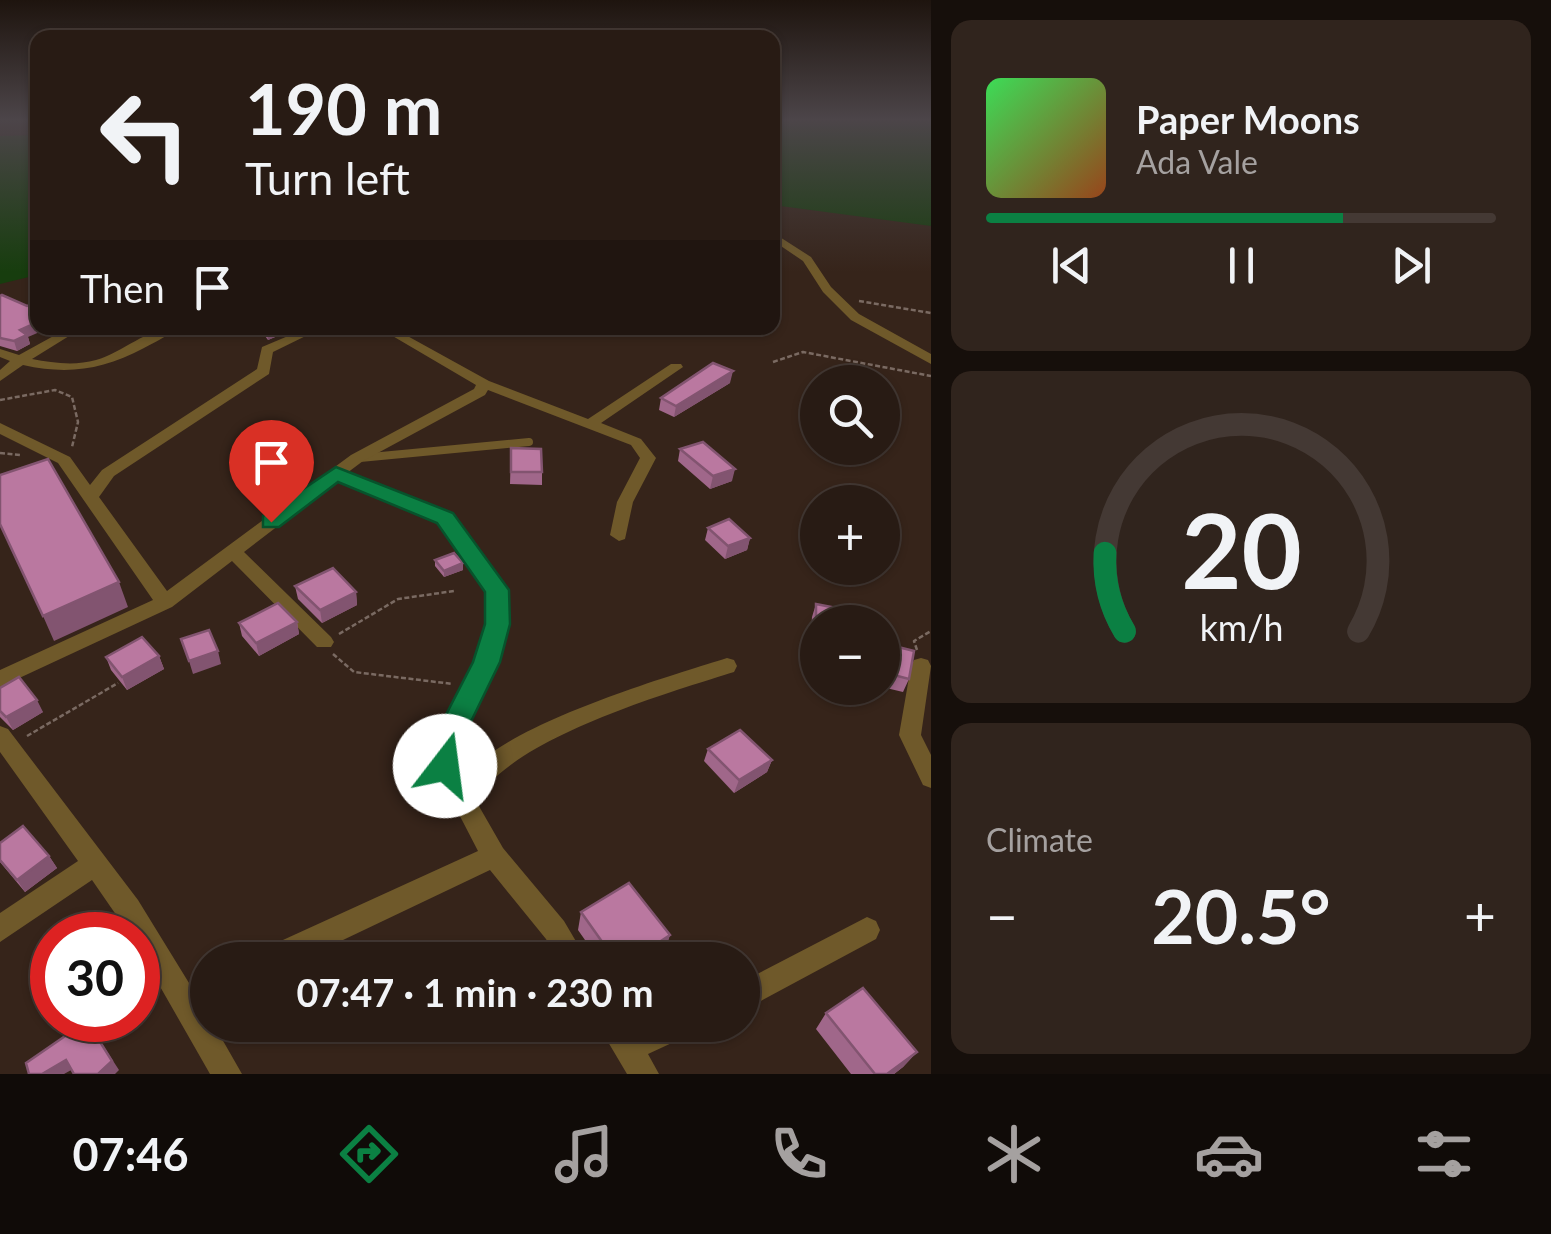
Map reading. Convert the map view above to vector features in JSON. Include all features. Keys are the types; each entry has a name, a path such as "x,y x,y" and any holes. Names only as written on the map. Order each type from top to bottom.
{"street":[{"path":"780,240 807,259 838,301 875,330 931,360"},
{"path":"0,376 64,335"},
{"path":"0,352 60,370 87,369 157,335"},
{"path":"90,497 108,473 264,372 266,350 300,335"},
{"path":"398,335 484,384 593,422 636,442 648,458 625,502 619,535"},
{"path":"593,422 676,367"},
{"path":"0,679 165,602 357,458 468,399 484,384"},
{"path":"0,428 64,460 165,602"},
{"path":"336,474 445,518 497,590 493,642 445,744 445,766 494,856 562,942"},
{"path":"234,553 325,644"},
{"path":"464,802 481,773 516,750 665,686 728,666"},
{"path":"921,666 910,735 931,778"},
{"path":"4,741 190,985"},
{"path":"310,942 494,856"},
{"path":"0,929 96,862"},
{"path":"760,987 867,930"},
{"path":"215,1042 227,1074"},
{"path":"622,1042 644,1074"}],"lane":[{"path":"357,458 402,459 473,444 529,442"}],"path":[{"path":"838,301 931,313"},
{"path":"773,362 803,352 843,363 931,376"},
{"path":"0,400 56,390 72,397 78,408 78,437 64,460"},
{"path":"454,591 398,599 325,644 354,672 474,687"},
{"path":"921,666 914,641 931,631"},
{"path":"4,741 118,683"}],"green space":[{"path":"0,171 30,171 30,277 0,284"},
{"path":"780,171 931,171 931,226 780,206"}],"building":[{"path":"0,296 30,305 30,326 20,330 27,335 14,341 0,338"},
{"path":"713,363 733,371 676,406 661,398"},
{"path":"703,442 735,469 713,476 680,449"},
{"path":"511,448 541,449 542,472 511,472"},
{"path":"48,459 119,582 43,616 0,524 0,475"},
{"path":"729,519 750,538 728,546 708,528"},
{"path":"454,553 463,563 444,571 435,560"},
{"path":"333,568 356,592 320,610 295,586"},
{"path":"278,603 297,622 256,643 239,623"},
{"path":"209,630 218,651 189,661 181,639"},
{"path":"142,637 159,656 122,677 106,657"},
{"path":"900,648 914,651 909,679 900,677"},
{"path":"19,677 37,700 6,717 0,711 0,688"},
{"path":"740,730 772,760 739,780 708,749"},
{"path":"23,826 49,856 17,880 0,860 0,843"},
{"path":"629,883 670,935 659,942 602,942 581,912"},
{"path":"863,988 917,1052 887,1074 875,1074 826,1013"},
{"path":"56,1042 100,1042 112,1061 98,1074 74,1074 66,1060 42,1074 29,1074 26,1063"}],"route":[{"path":"271,522 336,474 354,478 369,488 445,518 458,531 472,560 497,590 497,624 486,662 445,744 445,766"}]}
